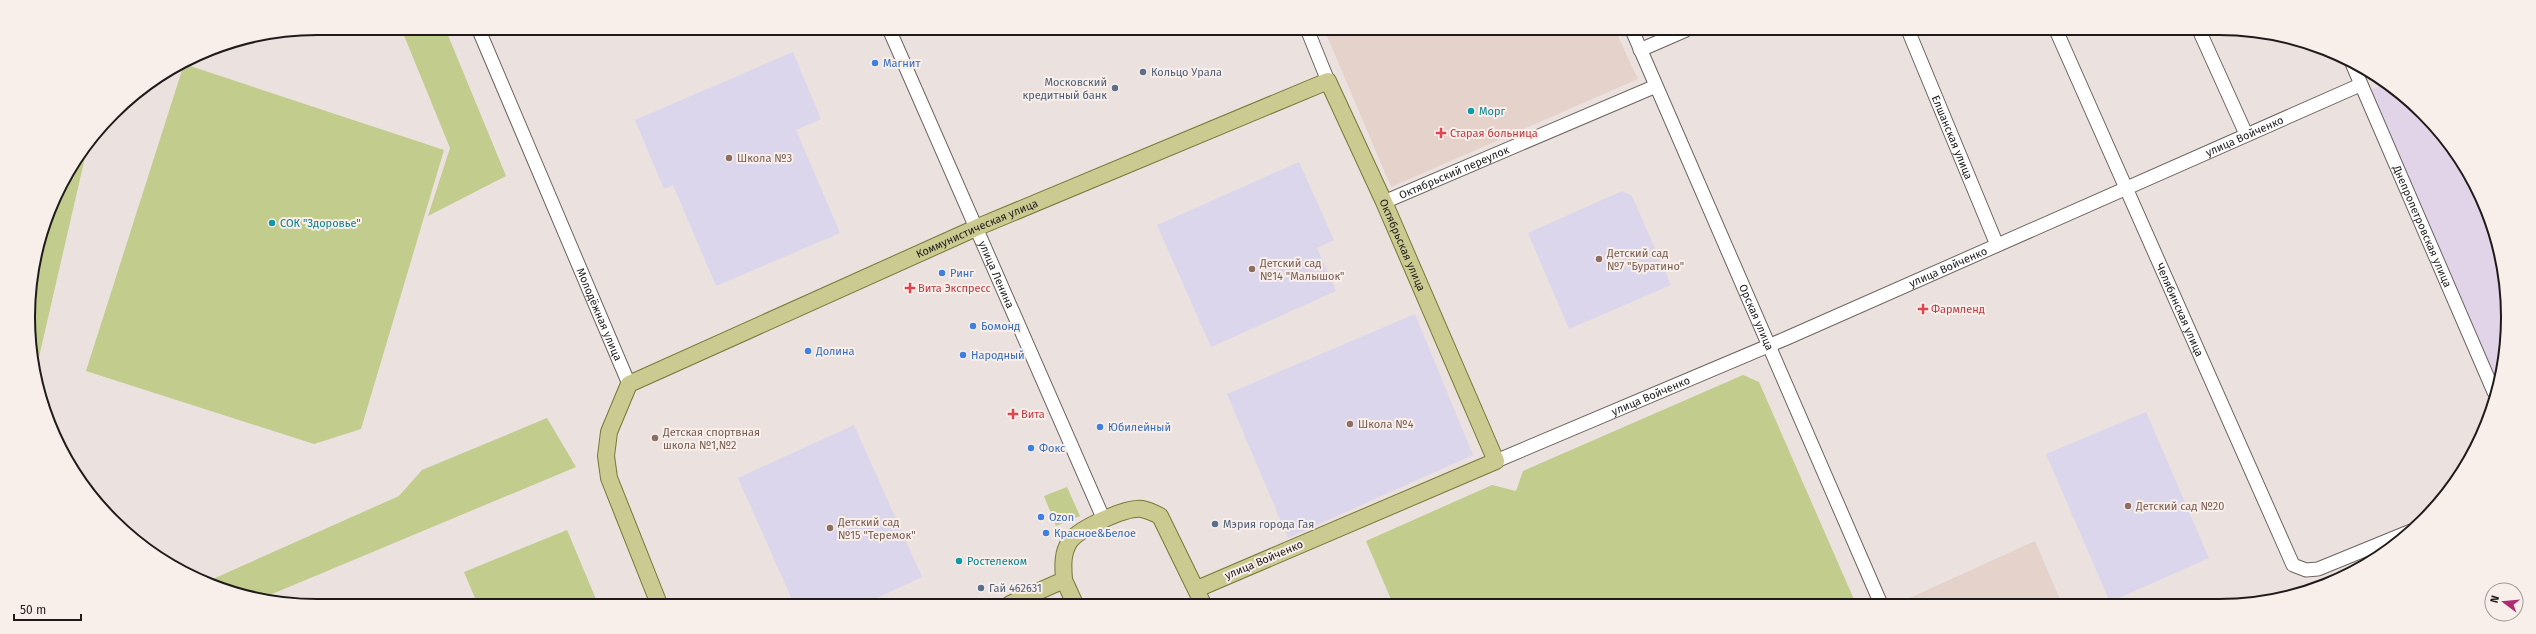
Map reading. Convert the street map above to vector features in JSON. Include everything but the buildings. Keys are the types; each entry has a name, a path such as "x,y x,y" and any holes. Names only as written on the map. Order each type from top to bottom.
{"main road":[{"name":"Коммунистическая улица","path":"629,384 978,227 1328,81"},
{"name":"Октябрьская улица","path":"1328,81 1384,202 1496,461"},
{"path":"629,384 609,432 606,456 608,478 657,599"},
{"name":"улица Войченко","path":"1197,589 1496,461"},
{"path":"1073,599 1064,580 1063,563 1070,542 1076,535 1104,520 1137,509 1144,509 1160,516 1201,599"},
{"path":"1021,599 1064,580"}],"street":[{"name":"Молодёжная улица","path":"481,35 629,384"},
{"name":"улица Ленина","path":"892,35 978,227 1104,520"},
{"name":"Октябрьская улица","path":"1309,35 1328,81"},
{"name":"Орская улица","path":"1634,35 1880,599"},
{"path":"1640,50 1674,35"},
{"name":"Елшанская улица","path":"1910,35 1996,245"},
{"name":"Челябинская улица","path":"2058,35 2293,565 2306,570 2318,569 2396,537"},
{"path":"2201,35 2246,134"},
{"name":"Днепропетровская улица","path":"2354,70 2492,387"},
{"name":"улица Войченко","path":"1496,461 1769,346 1996,245 2126,190 2246,134 2360,85"},
{"name":"Октябрьский переулок","path":"1384,202 1656,86"}],"shaded area":[{"name":"Старая больница","path":"1327,35 1617,35 1638,79 1391,187"},
{"name":"Школа №3","path":"793,52 821,119 796,130 840,233 716,286 673,185 664,189 635,120"},
{"path":"2380,86 2405,105 2431,131 2453,160 2480,209 2496,262 2499,280 2501,317 2499,354 2493,381 2366,92"},
{"name":"Детский сад №14 \"Малышок\"","path":"1299,162 1334,240 1317,248 1336,291 1211,347 1157,225"},
{"name":"Детский сад №7 \"Буратино\"","path":"1622,191 1632,196 1671,285 1569,329 1528,233"},
{"name":"Школа №4","path":"1415,314 1473,455 1288,538 1227,394"},
{"name":"Детский сад №20","path":"2146,412 2209,558 2117,599 2109,599 2046,454"},
{"name":"Детский сад №15 \"Теремок\"","path":"854,425 922,577 875,599 792,599 738,478"},
{"path":"2035,541 2060,599 1907,599"}],"green space":[{"path":"404,35 448,35 506,176 428,216 450,148"},
{"path":"189,66 444,150 361,429 314,444 86,371 182,69"},
{"path":"85,157 38,361 35,317 37,280 40,262 56,209 64,192"},
{"path":"1743,375 1759,382 1854,599 1391,599 1366,541 1492,485 1516,491 1523,471"},
{"path":"547,418 576,467 269,595 212,579 399,496 422,470"},
{"path":"1067,487 1080,516 1056,526 1044,496"},
{"path":"567,530 596,599 475,599 464,572"}],"place":[{"name":"Магнит","path":"875,63"},
{"name":"Кольцо Урала","path":"1143,72"},
{"name":"Московский кредитный банк","path":"1115,88"},
{"name":"Морг","path":"1471,111"},
{"name":"Старая больница","path":"1441,133"},
{"name":"Школа №3","path":"729,158"},
{"name":"СОК \"Здоровье\"","path":"272,223"},
{"name":"Детский сад №7 \"Буратино\"","path":"1599,259"},
{"name":"Детский сад №14 \"Малышок\"","path":"1252,269"},
{"name":"Ринг","path":"942,273"},
{"name":"Вита Экспресс","path":"910,288"},
{"name":"Фармленд","path":"1923,309"},
{"name":"Бомонд","path":"973,326"},
{"name":"Долина","path":"808,351"},
{"name":"Народный","path":"963,355"},
{"name":"Вита","path":"1013,414"},
{"name":"Школа №4","path":"1350,424"},
{"name":"Юбилейный","path":"1100,427"},
{"name":"Детская спортвная школа №1,№2","path":"655,438"},
{"name":"Фокс","path":"1031,448"},
{"name":"Детский сад №20","path":"2128,506"},
{"name":"Ozon","path":"1041,517"},
{"name":"Мэрия города Гая","path":"1215,524"},
{"name":"Детский сад №15 \"Теремок\"","path":"830,528"},
{"name":"Красное&Белое","path":"1046,533"},
{"name":"Ростелеком","path":"959,561"},
{"name":"Гай 462631","path":"981,588"}]}
